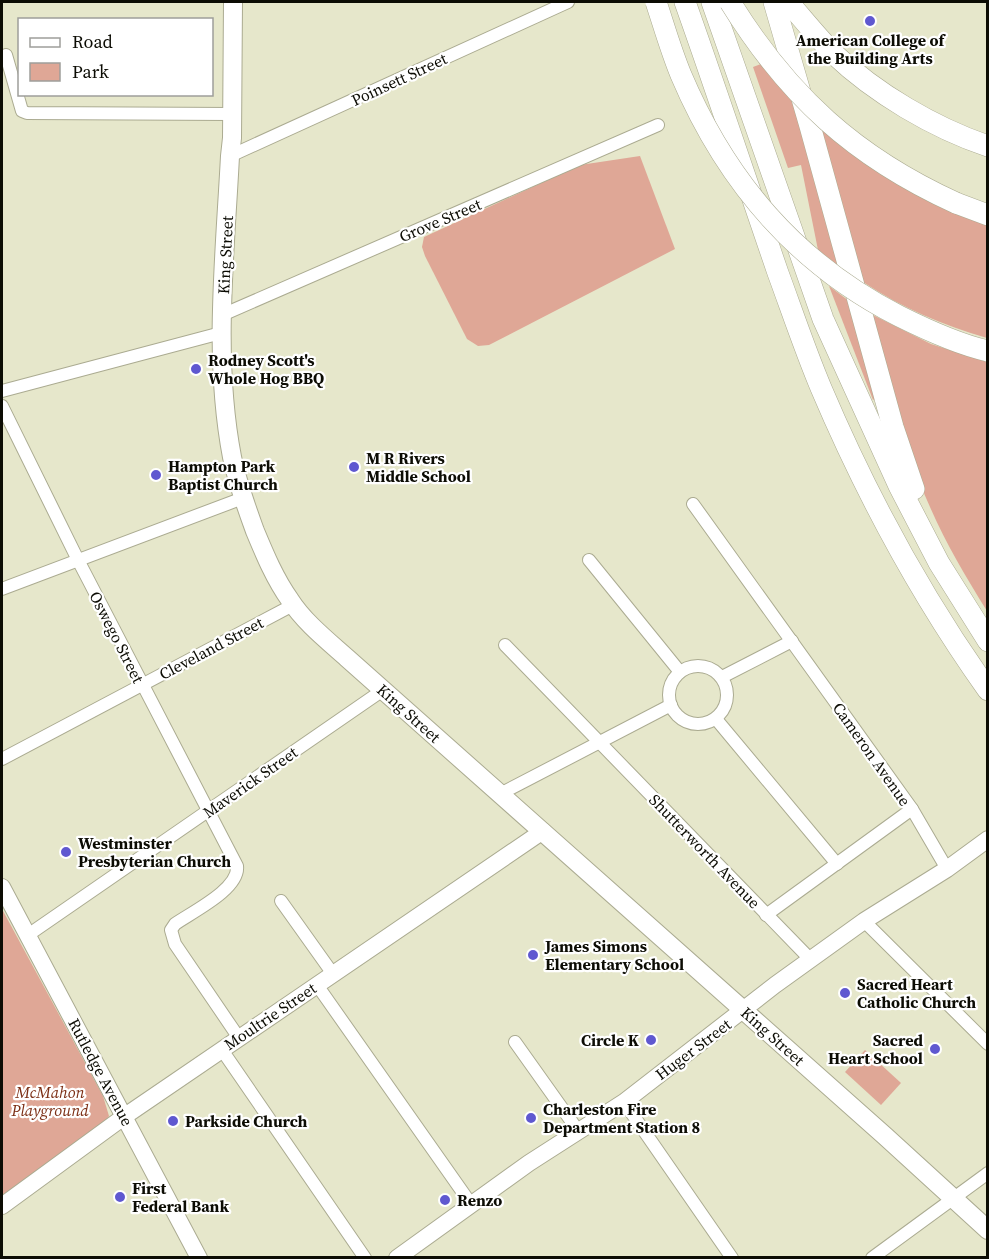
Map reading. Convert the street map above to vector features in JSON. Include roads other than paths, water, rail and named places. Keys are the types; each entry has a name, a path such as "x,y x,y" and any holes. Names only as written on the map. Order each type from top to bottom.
{"highway":[{"path":"656,2 680,73 721,156 776,225 806,254 868,300 932,332 987,351"},
{"path":"685,2 820,387 888,529 952,638 987,690"},
{"path":"712,2 823,319 899,486 939,563 987,641"},
{"path":"730,2 771,64 809,104 845,136 879,163 906,179 987,215"},
{"path":"774,2 893,427 939,563"},
{"path":"788,2 822,41 857,73 906,108 955,134 986,146"}],"main road":[{"name":"King Street","path":"233,2 232,114 221,333 228,428 232,458 243,498 276,578 293,605 327,640 744,1010 987,1230"}],"street":[{"name":"Poinsett Street","path":"230,156 568,2"},
{"path":"6,55 22,111 27,113 232,114"},
{"name":"Grove Street","path":"222,315 658,125"},
{"path":"2,391 221,333"},
{"name":"Oswego Street","path":"2,406 78,560 237,866 238,871 226,889 175,924 171,930 175,944 239,1038"},
{"path":"2,590 243,498"},
{"name":"Cameron Avenue","path":"693,504 912,809 946,869"},
{"path":"589,560 680,672"},
{"name":"Cleveland Street","path":"2,759 293,605"},
{"path":"722,677 792,642"},
{"name":"Shutterworth Avenue","path":"505,645 811,960"},
{"path":"695,666 710,668 722,677 728,697 725,706 716,718 702,724 687,722 675,713 669,699 671,684 680,672 695,666"},
{"name":"Maverick Street","path":"28,935 382,690"},
{"path":"500,794 670,705"},
{"path":"716,718 837,864"},
{"path":"766,915 912,809"},
{"name":"Moultrie Street","path":"2,1206 124,1116 543,831"},
{"name":"Huger Street","path":"396,1257 529,1162 624,1102 775,985 864,921 946,869 987,839"},
{"name":"Rutledge Avenue","path":"2,887 199,1257"},
{"path":"281,901 333,974"},
{"path":"864,921 987,1044"},
{"path":"317,985 471,1204"},
{"path":"515,1042 579,1132"},
{"path":"222,1050 365,1257"},
{"path":"624,1102 732,1257"},
{"path":"872,1257 987,1173"}],"place":[{"name":"American College of the Building Arts","path":"870,21"},
{"name":"Rodney Scott's Whole Hog BBQ","path":"196,369"},
{"name":"M R Rivers Middle School","path":"354,467"},
{"name":"Hampton Park Baptist Church","path":"156,475"},
{"name":"Westminster Presbyterian Church","path":"66,852"},
{"name":"James Simons Elementary School","path":"533,955"},
{"name":"Sacred Heart Catholic Church","path":"845,993"},
{"name":"Circle K","path":"651,1040"},
{"name":"Sacred Heart School","path":"935,1049"},
{"name":"Charleston Fire Department Station 8","path":"531,1118"},
{"name":"Parkside Church","path":"173,1121"},
{"name":"First Federal Bank","path":"120,1197"},
{"name":"Renzo","path":"445,1200"}],"park label":[{"name":"McMahon Playground","path":"50,1101"}]}
